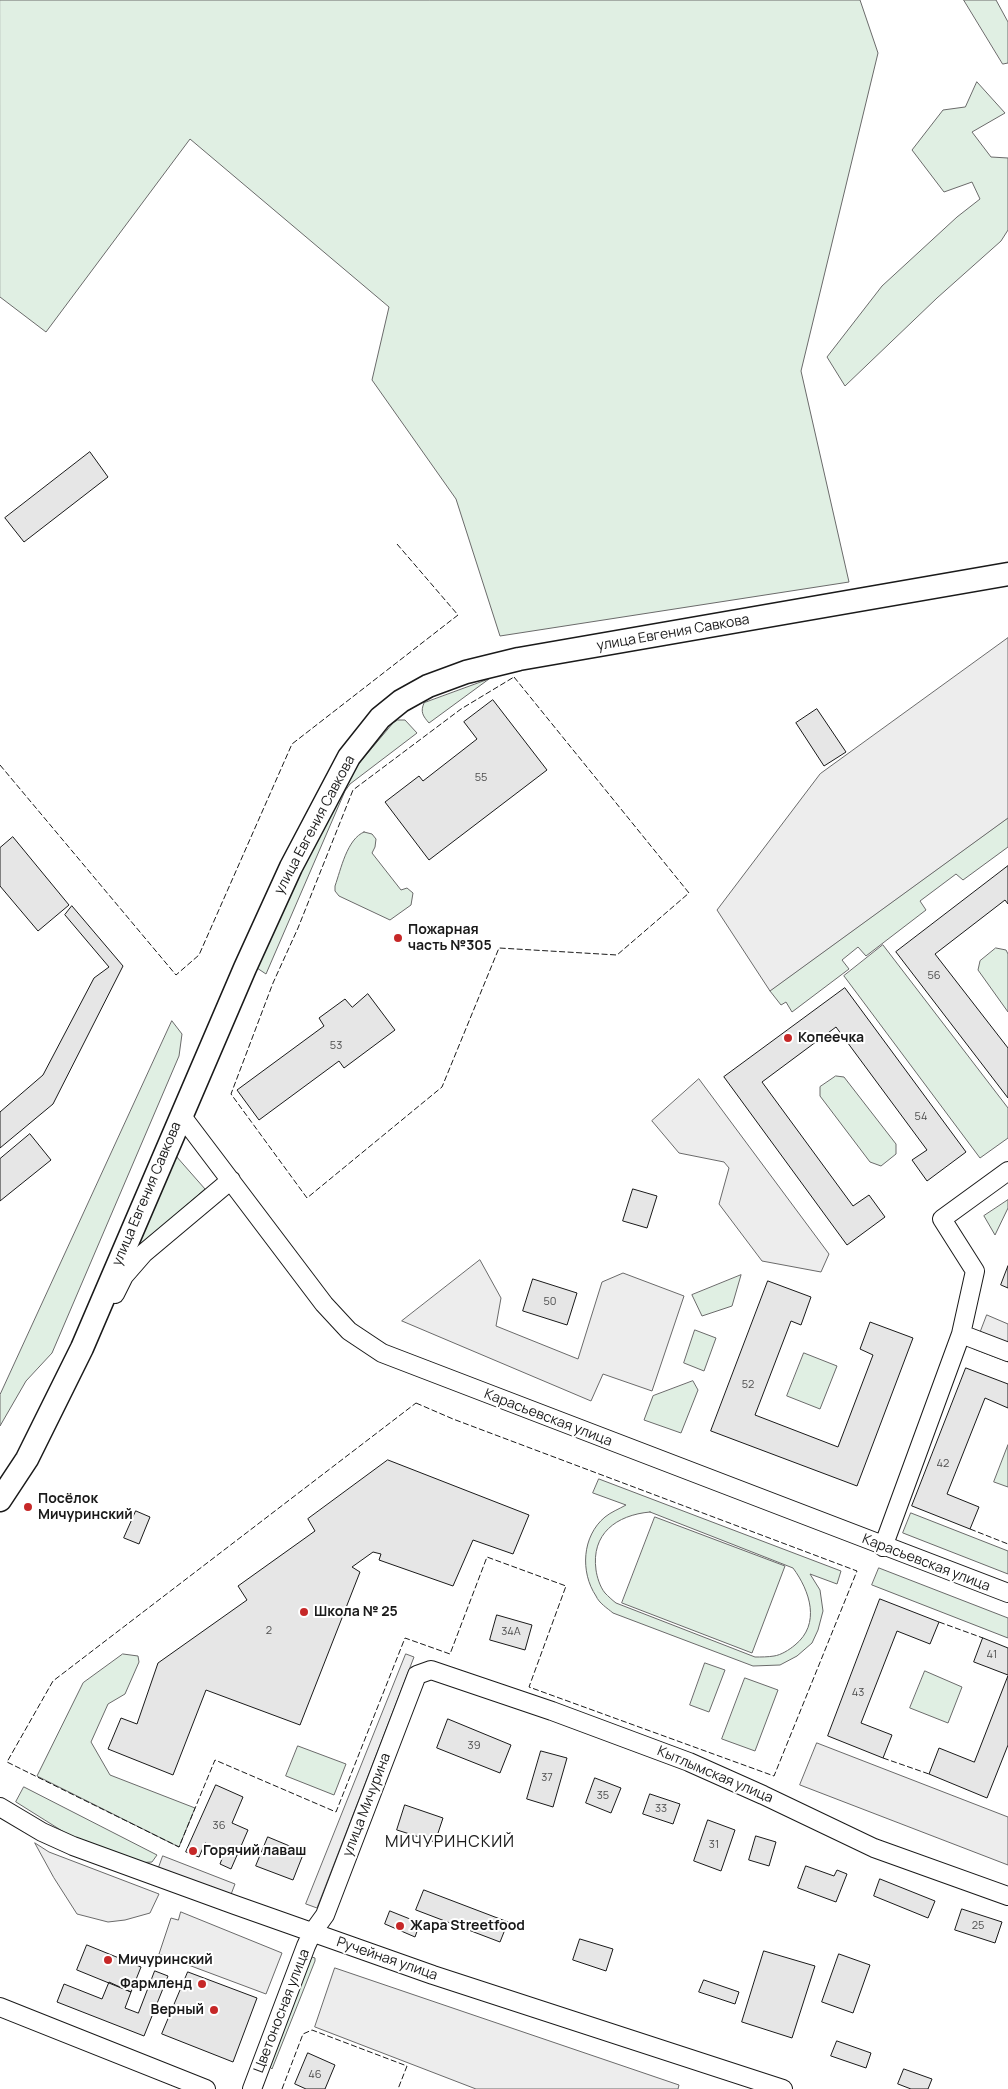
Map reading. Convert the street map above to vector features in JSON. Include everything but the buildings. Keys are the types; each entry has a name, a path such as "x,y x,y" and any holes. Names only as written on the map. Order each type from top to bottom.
{"main road":[{"name":"улица Евгения Савкова","path":"0,1500 27,1459 82,1348 252,951 312,825 349,758 380,718 401,701 435,683 466,672 519,659 1008,574"}],"street":[{"name":"Карасьевская улица","path":"181,1115 324,1304 349,1331 382,1353 883,1547 1008,1593"},
{"path":"883,1547 961,1334 975,1272 942,1219 1008,1171"},
{"path":"82,1348 93,1339 124,1276 144,1253 231,1180"},
{"path":"961,1334 1008,1352"},
{"name":"Кытлымская улица","path":"417,1675 431,1670 552,1710 688,1762 764,1795 874,1848 1008,1896"},
{"name":"улица Мичурина","path":"312,1933 325,1916 417,1675"},
{"name":"Ручейная улица","path":"0,1807 42,1832 73,1846 312,1933 434,1975 783,2089"},
{"name":"Цветоносная улица","path":"252,2089 312,1933"},
{"path":"0,2006 206,2089"}],"green space":[{"path":"0,0 860,0 878,53 801,371 849,582 500,636 456,499 372,380 389,307 190,139 46,332 0,297"},
{"path":"964,0 996,0 1008,22 1008,63 1003,64"},
{"path":"977,82 1005,113 972,132 991,157 1008,158 1008,230 1001,241 937,298 845,386 827,357 882,286 957,217 980,199 972,182 944,192 912,150 943,110 965,107"},
{"path":"489,679 429,723 424,716 422,709 424,703"},
{"path":"398,720 405,720 417,733 350,784 345,791 266,974 257,968 263,942 350,774 393,723"},
{"path":"1008,818 1008,847 963,880 956,874 920,901 926,910 866,956 858,947 842,960 849,969 792,1012 786,1002 781,1005 770,991"},
{"path":"364,832 372,834 376,839 372,853 401,890 407,888 413,893 411,905 390,920 339,896 335,891 345,855 353,841"},
{"path":"883,945 1008,1108 1008,1138 980,1158 844,976"},
{"path":"996,948 1006,950 1008,954 1008,1012 978,970 980,961"},
{"path":"172,1021 182,1034 179,1056 52,1353 26,1381 0,1426 0,1395"},
{"path":"836,1076 844,1077 896,1144 896,1154 881,1166 870,1162 820,1096 820,1087"},
{"path":"176,1156 205,1189 132,1253"},
{"path":"1008,1200 1008,1208 995,1235 984,1216"},
{"path":"741,1275 732,1306 702,1316 692,1295"},
{"path":"695,1330 716,1338 704,1371 684,1363"},
{"path":"804,1353 837,1366 820,1409 787,1396"},
{"path":"693,1381 698,1390 681,1433 644,1420 653,1396"},
{"path":"1008,1445 1008,1487 994,1482"},
{"path":"599,1479 841,1571 837,1584 810,1574 820,1590 823,1611 812,1643 797,1656 780,1665 753,1666 613,1613 599,1601 591,1586 587,1576 586,1555 588,1544 597,1525 607,1515 626,1505 593,1493","holes":["650,1512 793,1568 808,1597 810,1607 808,1627 803,1637 785,1652 774,1656 755,1657 616,1603 605,1593 600,1585 596,1573 595,1557 602,1537 608,1529 627,1517"]},
{"path":"911,1513 1008,1551 1008,1574 903,1533"},
{"path":"655,1517 785,1566 752,1653 622,1603"},
{"path":"879,1568 1008,1618 1008,1638 872,1585"},
{"path":"123,1654 138,1656 139,1662 125,1694 108,1704 91,1742 110,1775 195,1808 179,1847 37,1776 83,1683"},
{"path":"705,1663 725,1670 709,1712 690,1705"},
{"path":"925,1671 962,1687 948,1723 910,1708"},
{"path":"745,1678 778,1690 755,1751 722,1739"},
{"path":"298,1746 346,1764 334,1795 286,1776"},
{"path":"24,1787 157,1855 152,1862 136,1863 67,1834 16,1802"},
{"path":"309,1956 315,1958 315,1961 272,2069 268,2065"}],"shaded area":[{"path":"1008,638 1008,818 770,991 717,910 820,774"},
{"path":"699,1079 829,1254 821,1272 762,1261 719,1204 729,1168 724,1162 679,1153 652,1121"},
{"path":"480,1260 501,1298 496,1326 578,1359 602,1282 623,1273 684,1296 652,1391 603,1374 591,1401 402,1321"},
{"path":"987,1315 1008,1324 1008,1362 974,1349"},
{"path":"406,1654 414,1657 317,1908 306,1904"},
{"path":"817,1743 1008,1817 1008,1865 800,1785"},
{"path":"35,1843 49,1852 159,1894 150,1913 125,1920 108,1922 77,1914"},
{"path":"163,1856 235,1884 230,1897 158,1870"},
{"path":"181,1912 282,1953 266,1994 159,1954 171,1918 178,1920"},
{"path":"335,1968 679,2085 678,2089 476,2089 315,2027"}],"fence":[{"path":"0,765 176,975 199,955 292,744 458,615 397,544"},
{"path":"514,677 689,893 617,955 499,948 442,1087 307,1198 231,1094 273,983 298,928 353,790 461,709 514,677"},
{"path":"416,1403 453,1419 857,1571 774,1776 529,1687 566,1586 487,1557 450,1654 405,1638 336,1812 215,1760 179,1847 7,1762 53,1681 416,1403"},
{"path":"970,1529 1008,1544"},
{"path":"939,1622 983,1638"},
{"path":"883,1758 929,1774"},
{"path":"282,2089 303,2034 312,2030 407,2066 398,2089"}],"place":[{"name":"Пожарная часть №305","path":"398,938"},
{"name":"Копеечка","path":"788,1038"},
{"name":"Посёлок Мичуринский","path":"28,1507"},
{"name":"Школа № 25","path":"304,1612"},
{"name":"Горячий лаваш","path":"193,1851"},
{"name":"Жара Streetfood","path":"400,1926"},
{"name":"Мичуринский","path":"108,1960"},
{"name":"Фармленд","path":"202,1984"},
{"name":"Верный","path":"214,2010"}],"district":[{"name":"МИЧУРИНСКИЙ","path":"450,1843"}]}
